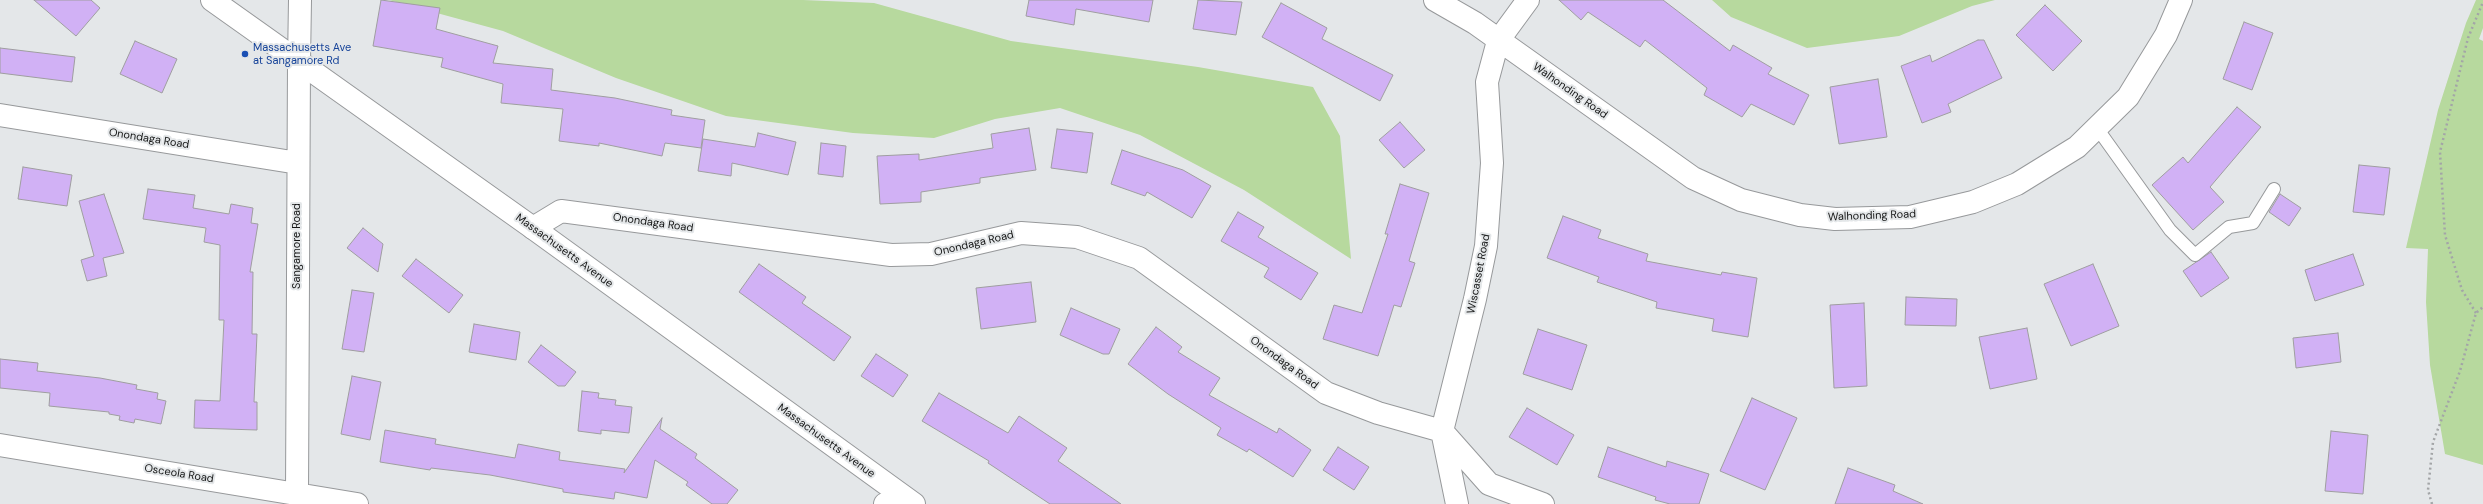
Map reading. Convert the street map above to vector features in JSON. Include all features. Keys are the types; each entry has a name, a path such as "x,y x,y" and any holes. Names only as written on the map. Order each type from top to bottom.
{"street":[{"name":"Massachusetts Avenue","path":"212,0 533,228 900,501"},
{"name":"Sangamore Road","path":"297,493 300,0"},
{"name":"Walhonding Road","path":"1435,0 1475,23 1498,41 1694,178 1741,200 1800,215 1835,219 1910,216 1973,202 2017,184 2077,147 2128,97 2166,35 2181,0"},
{"path":"1498,41 1528,0"},
{"name":"Wiscasset Road","path":"1457,504 1442,431 1475,299 1486,246 1492,163 1487,82 1498,41"},
{"name":"Onondaga Road","path":"0,115 298,163"},
{"name":"Onondaga Road","path":"533,228 561,210 891,256 931,254 1022,233 1077,237 1139,258 1326,393 1378,413 1442,431"},
{"path":"1442,431 1489,484 1543,504"},
{"name":"Osceola Road","path":"0,445 357,504"}],"lane":[{"path":"2097,128 2170,230 2195,255 2229,227 2253,222 2274,188"}],"path":[{"path":"2476,313 2462,290 2445,235 2440,152 2468,38 2483,2"},
{"path":"2432,504 2428,490 2433,442 2460,371 2476,313 2483,307"}],"green space":[{"path":"389,0 803,0 874,3 1011,41 1198,67 1313,87 1340,136 1351,259 1244,190 1140,135 1060,108 995,119 934,138 853,133 726,116 616,78 503,31"},
{"path":"1712,0 1995,0 1972,6 1899,36 1807,48 1731,17"},
{"path":"2476,0 2483,0 2483,28 2479,39 2483,41 2483,465 2445,454 2430,365 2426,302 2428,249 2406,248 2438,110 2466,23"}],"building":[{"path":"34,0 91,0 100,8 76,36"},
{"path":"381,0 440,8 436,29 498,46 493,63 553,69 551,90 615,98 672,110 671,115 705,120 701,148 665,143 662,156 599,143 599,146 559,141 563,109 501,103 503,84 441,67 443,58 373,46"},
{"path":"1029,0 1153,0 1149,22 1076,9 1074,25 1026,16"},
{"path":"1198,0 1242,2 1236,35 1193,29"},
{"path":"1559,0 1663,0 1730,51 1733,45 1772,68 1768,74 1809,95 1794,125 1751,104 1742,117 1704,95 1707,88 1645,40 1640,47 1588,12 1581,20"},
{"path":"1281,3 1327,28 1322,39 1393,75 1380,101 1262,37"},
{"path":"2045,5 2082,41 2053,71 2016,35"},
{"path":"2244,22 2273,33 2252,90 2223,79"},
{"path":"1978,40 1984,40 2002,78 1948,104 1951,112 1922,123 1901,66 1930,55 1932,62"},
{"path":"135,41 177,59 162,93 120,74"},
{"path":"0,48 75,57 72,82 0,73"},
{"path":"1878,79 1887,137 1839,144 1830,87"},
{"path":"2237,107 2261,127 2210,187 2224,202 2193,230 2152,185 2183,157 2188,163"},
{"path":"1400,122 1425,150 1404,168 1379,140"},
{"path":"1029,128 1036,170 980,178 980,183 921,192 921,202 880,204 877,156 919,154 919,160 993,148 991,134"},
{"path":"1057,129 1093,133 1087,173 1051,168"},
{"path":"758,133 796,142 788,175 732,163 731,176 698,171 703,139 755,147"},
{"path":"821,143 846,146 843,177 818,174"},
{"path":"1122,150 1183,170 1211,186 1192,218 1147,192 1145,196 1111,184"},
{"path":"2359,165 2390,168 2384,215 2353,212"},
{"path":"23,167 72,175 67,206 18,199"},
{"path":"1400,184 1429,193 1409,261 1415,263 1401,307 1394,305 1378,356 1323,339 1334,305 1362,313 1388,234 1385,234"},
{"path":"148,189 195,195 193,208 229,214 231,204 253,208 251,223 258,224 250,272 253,272 252,334 257,334 254,402 257,402 257,430 194,428 195,400 220,401 224,320 219,320 220,245 204,242 206,228 143,219"},
{"path":"104,194 124,253 103,258 107,276 87,281 81,260 94,256 79,201"},
{"path":"2280,194 2301,208 2289,226 2269,212"},
{"path":"1238,212 1264,227 1258,237 1318,273 1301,300 1264,277 1269,268 1221,241"},
{"path":"1563,216 1601,230 1598,238 1648,254 1646,261 1721,275 1722,272 1757,278 1748,337 1712,331 1714,319 1656,308 1657,302 1597,282 1599,277 1547,258"},
{"path":"363,228 383,244 378,272 347,248"},
{"path":"2211,252 2229,278 2201,297 2183,271"},
{"path":"2353,254 2364,285 2315,301 2305,270"},
{"path":"416,259 463,295 449,313 402,276"},
{"path":"759,264 806,297 802,303 851,337 834,361 739,292"},
{"path":"2093,264 2119,326 2071,346 2044,284"},
{"path":"1031,282 1036,322 981,329 976,288"},
{"path":"352,290 374,293 364,352 342,349"},
{"path":"1906,297 1957,299 1956,326 1905,325"},
{"path":"1864,303 1867,386 1834,388 1830,305"},
{"path":"1071,308 1120,329 1109,354 1103,354 1060,335"},
{"path":"474,324 520,332 516,360 469,352"},
{"path":"1156,327 1182,347 1178,352 1220,378 1209,395 1277,433 1279,428 1311,450 1293,477 1249,449 1247,452 1217,435 1221,428 1168,394 1128,364"},
{"path":"2027,328 2037,379 1990,389 1979,337"},
{"path":"1538,329 1587,345 1572,390 1523,374"},
{"path":"2338,333 2341,362 2296,368 2293,338"},
{"path":"541,345 576,372 565,386 558,386 528,362"},
{"path":"876,354 908,375 893,397 861,376"},
{"path":"0,359 38,363 37,371 100,378 137,385 136,389 158,393 157,399 166,401 161,424 135,419 134,423 119,420 120,416 109,414 109,412 49,406 50,393 0,388"},
{"path":"352,376 381,382 370,440 341,434"},
{"path":"582,391 599,393 598,398 616,400 615,405 632,407 629,433 601,430 601,434 578,431"},
{"path":"939,393 1008,433 1019,416 1067,448 1058,461 1121,504 1050,504 988,463 989,461 922,421"},
{"path":"1752,398 1797,418 1765,490 1720,471"},
{"path":"1527,408 1574,435 1557,465 1509,437"},
{"path":"662,418 660,429 697,454 695,458 738,490 727,504 712,504 686,485 688,482 655,460 647,498 615,492 614,499 563,492 563,489 490,475 431,468 430,470 380,462 385,430 436,439 435,444 515,458 518,444 560,452 559,460 625,469 624,473"},
{"path":"2331,431 2368,435 2363,494 2325,491"},
{"path":"1338,447 1369,467 1354,490 1323,470"},
{"path":"1608,447 1666,467 1667,461 1709,474 1699,504 1670,504 1655,500 1656,497 1598,477"},
{"path":"1848,468 1895,485 1893,491 1923,504 1835,504"}],"place":[{"name":"Massachusetts Ave at Sangamore Rd","path":"245,54"}]}
